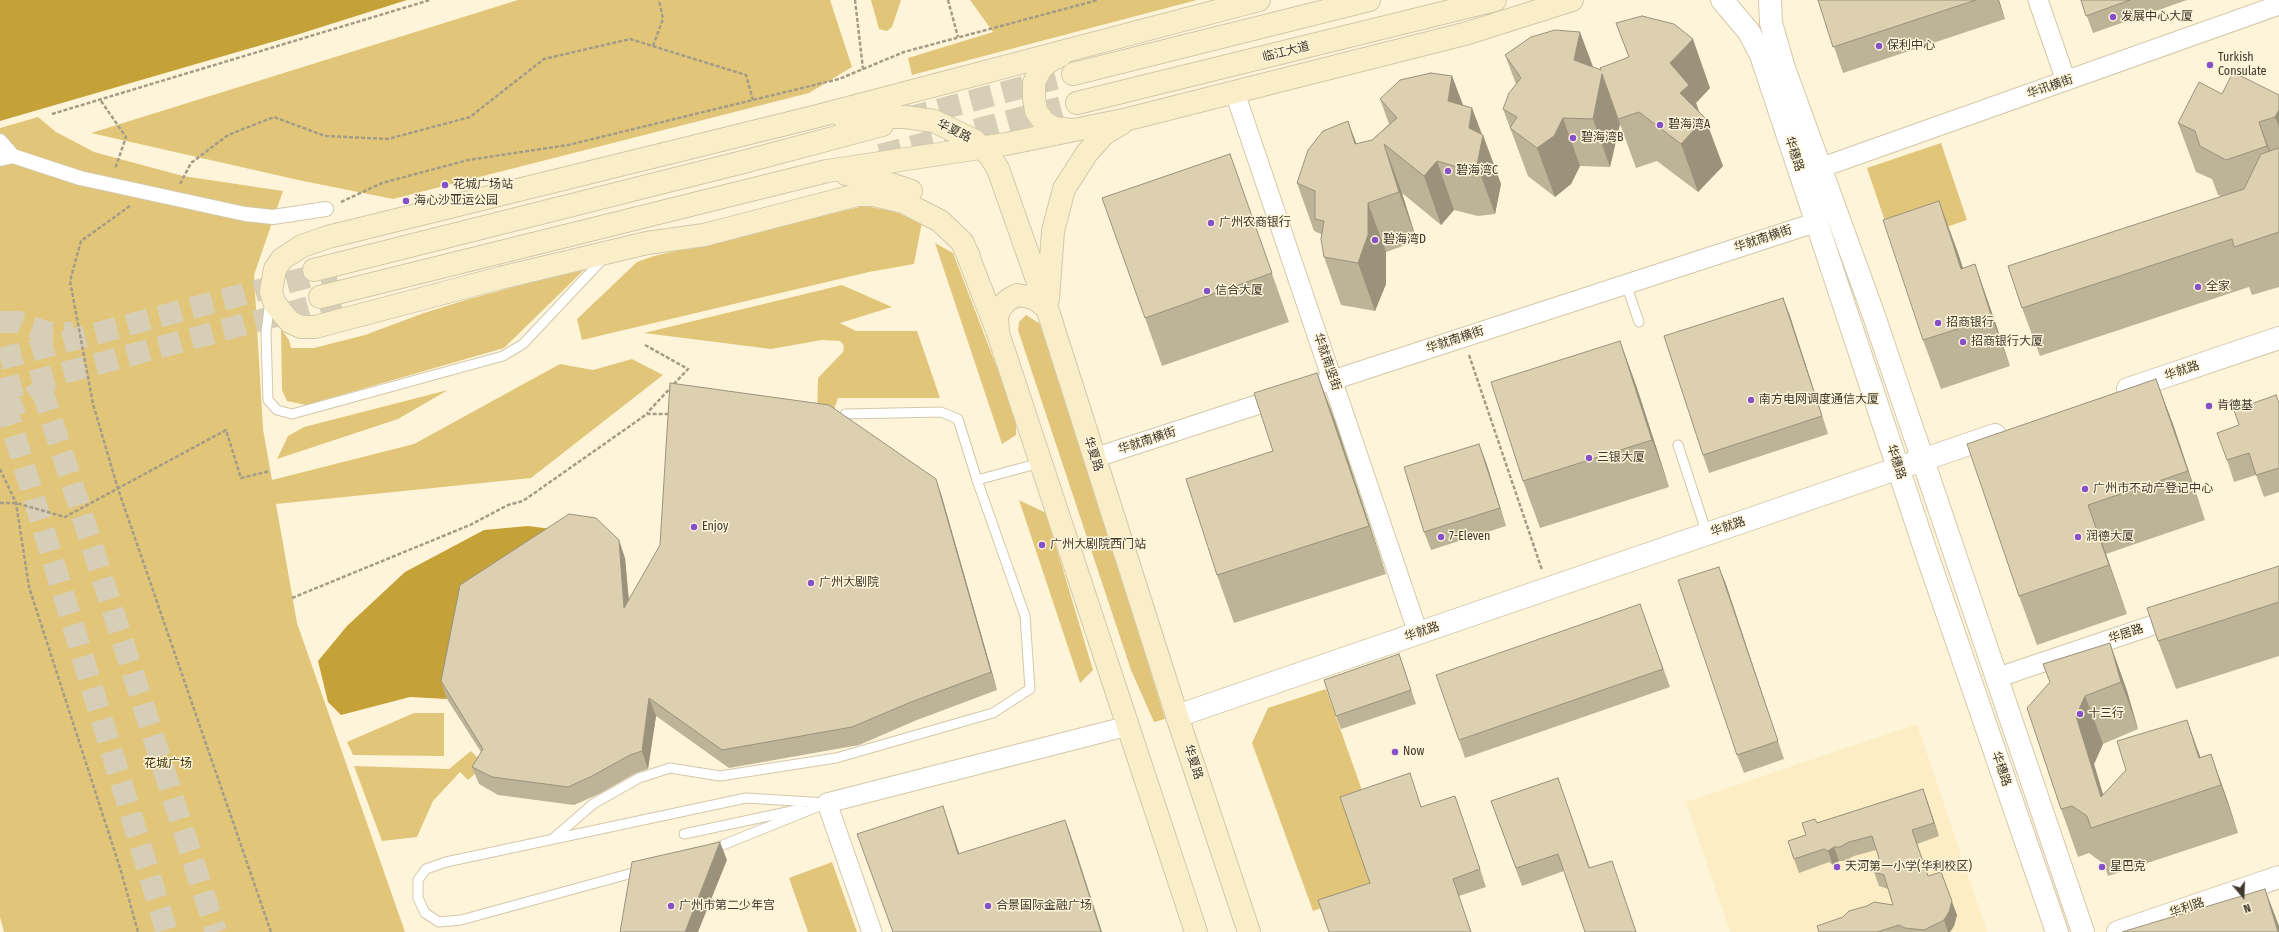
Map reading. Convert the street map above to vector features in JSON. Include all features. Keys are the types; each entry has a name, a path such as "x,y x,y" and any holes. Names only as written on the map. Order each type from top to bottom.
{"main road":[{"path":"969,256 961,241 940,221 903,202 874,195 842,198 704,235 647,243 446,291 315,327 301,327 290,322 275,304 271,292 275,269 282,259 302,246 328,238 814,117 1259,0"},
{"path":"1072,74 1369,0"},
{"name":"临江大道","path":"1077,103 1495,0"},
{"path":"320,296 827,171 982,148 1128,120 1468,33 1572,0"},
{"path":"1070,50 1048,62 1040,70 1034,83 1036,111 1044,122 1054,128 1064,130 1084,129"},
{"path":"822,141 907,92"},
{"name":"华夏路","path":"814,117 905,117 934,121 976,141 998,168 1047,308 1177,716 1249,932"},
{"path":"314,270 895,122 914,120 934,121"},
{"path":"1047,308 1053,231 1064,189 1073,172 1104,134 1128,120"},
{"path":"827,171 866,176 923,196 939,206 950,217 969,256 998,333 1196,932"},
{"path":"998,333 997,317 1000,308 1008,300 1017,295 1026,295 1034,298 1047,308"}],"street":[{"name":"华穗路","path":"1722,0 1749,32 1761,55 1898,468 2057,932"},
{"name":"华穗路","path":"1770,0 1771,23 1784,68 1922,460 2083,932"},
{"path":"2038,0 2066,81"},
{"name":"华讯横街","path":"1820,168 2279,6"},
{"name":"华就南竖街","path":"1235,92 1418,633"},
{"path":"0,141 6,158 146,194 245,214 273,217 326,209"},
{"name":"华就南横街","path":"1094,458 1816,222"},
{"name":"华就路","path":"2110,396 2279,338"},
{"name":"华就路","path":"1177,716 2017,428"},
{"name":"华居路","path":"1996,678 2198,610"},
{"path":"872,932 827,803 1128,726"},
{"name":"华利路","path":"2118,932 2279,877"}],"lane":[{"path":"271,292 266,332 268,400 277,410 292,414 503,356 523,344 609,252"},
{"path":"1626,284 1639,322"},
{"path":"554,839 593,804 639,778 670,768 720,776 836,758 993,713 1030,688 1025,616 977,480 958,419 941,412 845,414"},
{"path":"1678,445 1707,534"},
{"path":"977,480 1040,462"},
{"path":"746,798 827,803 698,855 461,920 439,922 425,913 418,898 418,880 426,869 446,862 746,798"},
{"path":"684,834 827,803"}],"path":[{"path":"52,114 101,101 430,0"},
{"path":"653,46 663,19 659,0"},
{"path":"855,0 863,69"},
{"path":"948,0 958,37"},
{"path":"326,209 382,183 468,160 568,144 839,79 904,52 1098,0"},
{"path":"173,199 191,163 228,135 274,117 325,136 388,139 470,116 544,59 630,39 746,75 753,100"},
{"path":"101,101 126,137 119,159"},
{"path":"146,194 81,242 70,281 92,404 118,489 271,932"},
{"path":"640,420 688,369 645,345"},
{"path":"1467,349 1543,570"},
{"path":"292,598 470,525 508,504 523,501 647,414 678,414"},
{"path":"0,503 16,503 65,517 226,430 241,478 270,471"},
{"path":"0,470 16,503 29,587 121,871 138,932"}],"shaded area":[{"path":"0,0 407,0 296,35 0,121"},
{"path":"528,526 576,532 466,603 447,699 410,697 341,715 328,702 318,661 347,626 405,572 484,530"},
{"name":"天河第一小学(华利校区)","path":"1917,724 1987,932 1730,932 1686,802"}],"green space":[{"path":"518,0 830,0 852,67 809,93 393,199 303,181 91,133"},
{"path":"871,0 901,0 892,27 887,31 879,29"},
{"path":"970,0 1197,0 912,75 908,58 993,32"},
{"name":"花城广场","path":"38,117 56,132 94,152 183,176 283,191 254,275 263,429 272,480 414,444 560,364 593,370 632,359 663,375 531,478 276,504 297,623 405,932 4,932 0,917 0,128"},
{"path":"1941,143 1967,220 1893,245 1867,168"},
{"path":"864,206 893,211 922,222 914,264 869,272 582,340 577,319 637,262 654,256"},
{"path":"935,243 953,253 1016,421 1016,435 1002,444"},
{"path":"586,268 504,348 306,405 287,401 282,390 281,329 289,340 291,348 314,348 365,335 424,313 469,299"},
{"path":"842,285 892,307 840,323 856,331 917,331 940,398 838,398 830,422 817,420 818,378 843,352 844,346 840,341 822,340 771,349 644,333"},
{"path":"1026,315 1045,327 1165,719 1154,722 1131,670 1018,330 1019,322"},
{"path":"448,390 398,419 277,459 288,436 304,427"},
{"path":"1019,500 1046,513 1093,670 1080,683"},
{"path":"1326,689 1368,807 1373,890 1313,911 1252,743 1268,708"},
{"path":"414,713 444,713 444,756 353,755 347,742"},
{"path":"471,751 485,765 468,780 460,772 433,801 417,837 382,841 354,766 449,769"},
{"path":"832,862 857,932 808,932 789,878"}],"building":[{"path":"1818,0 1976,0 1833,47"},
{"path":"2081,0 2130,0 2086,16"},
{"path":"1642,16 1674,24 1693,39 1670,63 1689,85 1680,93 1705,118 1681,144 1639,112 1618,119 1602,74 1593,119 1563,118 1554,136 1537,148 1510,128 1517,117 1503,109 1509,93 1521,78 1505,55 1531,37 1555,30 1580,32 1574,60 1601,70 1600,68 1629,57 1616,23"},
{"path":"2233,72 2279,95 2279,110 2275,117 2259,122 2267,146 2226,160 2200,146 2195,131 2178,123 2199,82 2222,94"},
{"path":"1431,73 1452,76 1448,101 1472,108 1469,128 1483,135 1477,165 1461,168 1437,161 1424,176 1384,144 1399,192 1368,203 1368,235 1358,263 1324,257 1321,239 1324,221 1315,219 1315,191 1297,183 1308,150 1323,131 1348,121 1355,144 1372,140 1397,118 1380,99 1400,80"},
{"path":"2279,148 2279,232 2234,247 2232,239 2022,308 2008,266 2244,189 2261,154"},
{"path":"1230,154 1272,273 1145,318 1102,198"},
{"path":"1939,201 1961,269 1975,264 1992,318 1923,340 1883,220"},
{"name":"南方电网调度通信大厦","path":"1783,298 1822,416 1703,455 1664,336"},
{"path":"1620,341 1652,440 1523,481 1491,382"},
{"path":"1317,373 1369,526 1217,575 1186,479 1273,451 1254,393"},
{"path":"2156,379 2188,471 2088,505 2109,565 2019,596 1967,444"},
{"name":"广州大剧院","path":"670,383 829,405 936,479 991,672 911,702 852,727 722,750 649,698 642,751 630,755 592,776 568,787 492,777 472,767 483,749 441,681 460,585 569,514 596,518 619,540 624,608 660,545"},
{"path":"2276,395 2279,403 2279,468 2256,475 2249,453 2227,460 2217,433 2239,425 2234,410"},
{"path":"1479,444 1500,508 1424,532 1404,467"},
{"path":"2279,566 2279,602 2158,641 2147,608"},
{"path":"1719,567 1778,741 1737,755 1678,580"},
{"path":"1640,604 1663,669 1459,740 1436,675"},
{"path":"2110,643 2121,682 2085,696 2076,716 2101,797 2126,770 2117,741 2187,720 2199,758 2211,754 2221,785 2091,828 2087,816 2072,806 2061,809 2027,708 2050,682 2043,664"},
{"path":"1399,654 1411,690 1336,716 1324,680"},
{"path":"1410,773 1421,807 1455,796 1480,869 1453,879 1471,932 1329,932 1318,900 1370,883 1340,797"},
{"path":"1558,778 1589,868 1612,861 1636,932 1585,932 1558,854 1516,868 1491,801"},
{"path":"1923,789 1934,823 1912,830 1928,876 1941,872 1952,901 1949,912 1944,920 1924,930 1905,928 1899,925 1877,932 1819,932 1817,926 1843,917 1849,911 1867,906 1874,902 1893,905 1884,875 1874,872 1875,864 1879,858 1872,836 1849,842 1840,847 1834,847 1828,851 1824,849 1794,859 1788,841 1806,835 1802,823 1815,819 1817,823"},
{"name":"合景国际金融广场","path":"943,806 958,854 1065,820 1101,932 893,932 857,834"},
{"name":"广州市第二少年宫","path":"720,842 685,932 620,932 632,862"},
{"path":"2265,889 2278,932 2122,932"}],"tunnel":[{"path":"907,118 1073,74"},
{"path":"880,155 1077,103"},
{"path":"0,359 335,270"},
{"path":"0,390 343,298"},
{"path":"0,322 18,322 49,333 73,333"},
{"path":"0,403 19,403 31,398 42,390 49,378"},
{"path":"42,390 216,932"},
{"path":"5,404 167,932"}],"place":[{"name":"发展中心大厦","path":"2113,17"},
{"name":"保利中心","path":"1879,46"},
{"name":"Turkish Consulate","path":"2210,65"},
{"name":"碧海湾A","path":"1660,125"},
{"name":"碧海湾B","path":"1573,138"},
{"name":"碧海湾C","path":"1448,171"},
{"name":"花城广场站","path":"445,185"},
{"name":"海心沙亚运公园","path":"406,201"},
{"name":"广州农商银行","path":"1211,223"},
{"name":"碧海湾D","path":"1375,240"},
{"name":"全家","path":"2198,287"},
{"name":"信合大厦","path":"1207,291"},
{"name":"招商银行","path":"1938,323"},
{"name":"招商银行大厦","path":"1963,342"},
{"name":"南方电网调度通信大厦","path":"1751,400"},
{"name":"肯德基","path":"2209,406"},
{"name":"三银大厦","path":"1589,458"},
{"name":"广州市不动产登记中心","path":"2085,489"},
{"name":"Enjoy","path":"694,527"},
{"name":"7-Eleven","path":"1441,537"},
{"name":"润德大厦","path":"2078,537"},
{"name":"广州大剧院西门站","path":"1042,545"},
{"name":"广州大剧院","path":"811,583"},
{"name":"十三行","path":"2080,714"},
{"name":"Now","path":"1395,752"},
{"name":"天河第一小学(华利校区)","path":"1837,867"},
{"name":"星巴克","path":"2102,867"},
{"name":"广州市第二少年宫","path":"671,906"},
{"name":"合景国际金融广场","path":"988,906"}]}
